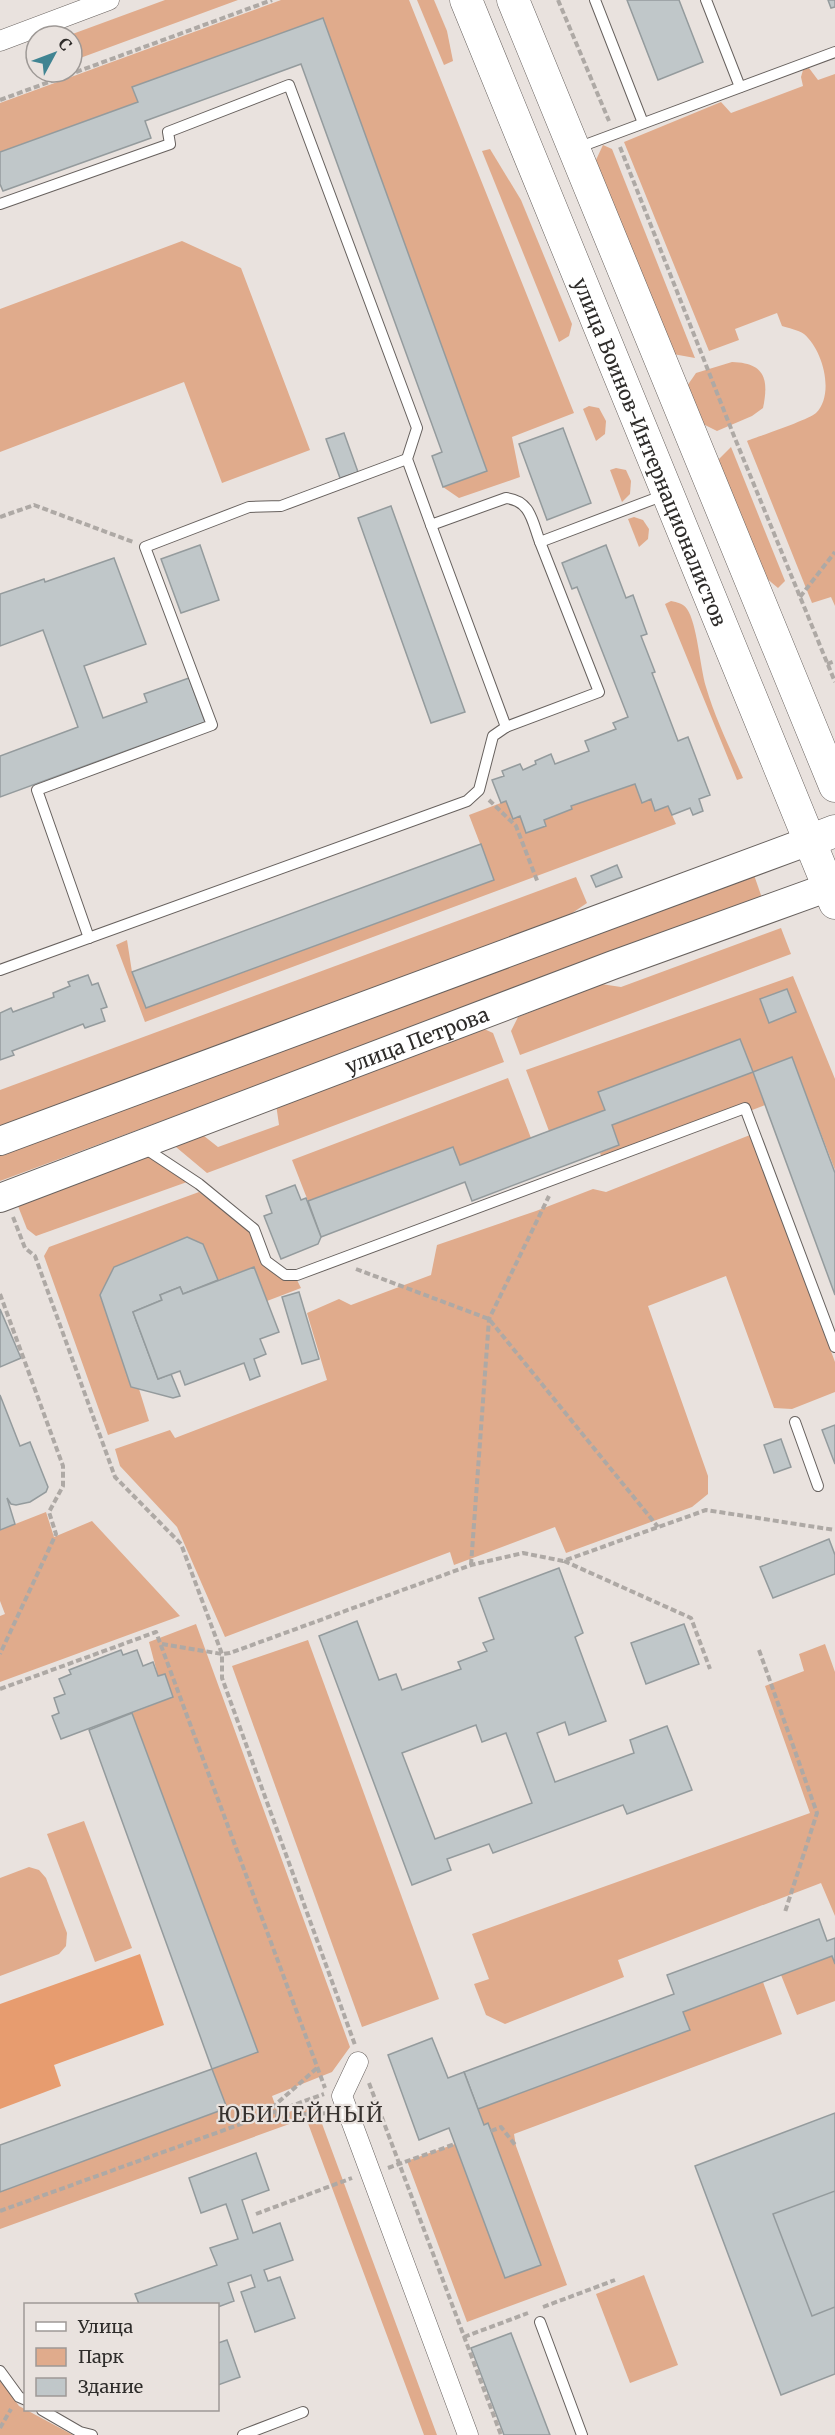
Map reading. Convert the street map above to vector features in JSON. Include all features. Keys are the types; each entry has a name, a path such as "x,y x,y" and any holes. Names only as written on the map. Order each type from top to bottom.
{"main road":[{"name":"улица Воинов-Интернационалистов","path":"466,0 668,494 822,836 833,892"},
{"path":"513,0 835,786"},
{"path":"0,1141 822,836"},
{"name":"улица Петрова","path":"0,1198 613,965 833,892"}],"street":[{"path":"0,40 109,0"},
{"path":"358,2062 342,2096 468,2435"}],"lane":[{"path":"595,0 644,123"},
{"path":"706,0 740,87"},
{"path":"574,149 835,52"},
{"path":"0,204 170,144 168,132 289,85 417,428 407,459 506,727"},
{"path":"89,938 37,790 212,725 145,547 249,507 281,506 407,459"},
{"path":"540,542 668,494"},
{"path":"0,970 467,801 479,790 493,736 506,727 599,692 527,508 519,500 506,498 431,525"},
{"path":"140,1145 199,1184 254,1229 266,1261 285,1275 297,1275 746,1108 835,1347"},
{"path":"795,1422 818,1486"},
{"path":"540,2322 582,2435"},
{"path":"0,2371 22,2399"},
{"path":"45,2411 80,2432 92,2435"},
{"path":"243,2435 303,2412"}],"path":[{"path":"0,100 272,0"},
{"path":"558,0 615,134 835,682"},
{"path":"0,517 34,505 145,547"},
{"path":"800,598 835,552"},
{"path":"827,664 835,661"},
{"path":"479,790 516,826 538,883"},
{"path":"471,1565 489,1319 558,1179"},
{"path":"25,1248 35,1256 115,1478 181,1544 222,1654 222,1678"},
{"path":"334,1261 489,1319 658,1527"},
{"path":"0,1294 63,1466 63,1486 49,1512 56,1534 0,1654"},
{"path":"563,1561 706,1510 835,1530"},
{"path":"161,1644 222,1654 471,1565 523,1553 563,1561 691,1618 710,1669"},
{"path":"0,1689 156,1632 334,2113 262,2116"},
{"path":"759,1650 817,1813 785,1912"},
{"path":"262,2116 317,2068"},
{"path":"0,2211 327,2093"},
{"path":"491,2131 501,2127 516,2146"},
{"path":"0,2428 22,2399"}],"green space":[{"path":"165,0 238,0 84,57 84,30"},
{"path":"281,0 409,0 574,413 512,437 520,477 459,498 443,487 487,471 323,19 132,88 138,102 0,152 0,103 52,84 84,84 84,72"},
{"path":"417,0 434,0 447,31 453,61 444,65"},
{"path":"809,68 818,80 835,74 835,606 831,597 812,603 747,441 794,424 816,413 822,405 826,384 817,350 804,334 782,326 777,313 735,329 739,340 709,351 624,142 721,102 731,113 803,86 801,77 803,70"},
{"path":"603,145 612,149 695,358 673,354 595,162"},
{"path":"490,149 521,200 572,324 569,336 559,342 482,151"},
{"path":"182,241 241,268 310,450 222,483 184,382 0,452 0,309"},
{"path":"732,362 752,366 762,374 765,381 763,408 752,416 717,431 703,424 687,386 696,373"},
{"path":"589,406 599,408 606,421 605,434 596,441 583,409"},
{"path":"731,447 785,581 778,588 765,577 717,461"},
{"path":"616,468 626,470 631,481 630,494 622,502 610,470"},
{"path":"634,517 643,520 649,529 648,539 639,547 628,519"},
{"path":"671,601 684,606 690,616 710,699 743,778 737,780 665,604"},
{"path":"635,784 642,802 651,799 655,811 668,806 676,824 145,1022 116,945 127,940 132,972 146,1008 494,880 469,815 506,801 520,816 527,833 545,826 544,820 572,809 571,806"},
{"path":"754,875 762,898 0,1181 0,1156"},
{"path":"576,877 587,903 553,926 0,1131 0,1090"},
{"path":"781,928 791,954 520,1055 511,1031 518,1017 601,984 621,987"},
{"path":"793,976 835,1079 835,1170 792,1058 753,1072 765,1105 605,1166 600,1153 619,1145 612,1125 752,1072 740,1039 598,1092 605,1110 549,1131 526,1070"},
{"path":"482,1028 493,1033 504,1062 207,1173 170,1142 199,1132 218,1147 279,1125 276,1104"},
{"path":"508,1078 531,1138 460,1165 452,1147 308,1201 292,1160"},
{"path":"750,1135 835,1362 835,1392 792,1409 774,1408 726,1276 648,1306 708,1476 708,1494 692,1507 566,1553 555,1527 454,1565 450,1552 225,1637 177,1527 120,1466 115,1449 170,1430 175,1438 327,1380 307,1313 339,1299 351,1305 431,1275 437,1245 593,1189 606,1192"},
{"path":"143,1153 187,1182 36,1236 27,1229 16,1201"},
{"path":"199,1192 250,1231 265,1264 296,1278 301,1288 267,1301 254,1267 218,1280 203,1244 187,1237 114,1267 100,1295 131,1387 139,1389 149,1421 108,1435 44,1256 49,1247"},
{"path":"46,1512 54,1537 92,1521 180,1616 0,1682 0,1616 5,1614 0,1601 0,1530"},
{"path":"196,1624 350,2047 332,2072 272,2096 279,2116 314,2102 437,2435 424,2435 306,2118 0,2229 0,2192 226,2108 212,2069 258,2052 132,1713 173,1697 165,1674 158,1676 149,1642"},
{"path":"308,1640 439,1999 362,2027 232,1666"},
{"path":"825,1644 835,1672 835,1916 821,1883 618,1960 624,1977 505,2024 486,2015 474,1984 489,1979 472,1934 810,1813 765,1686 804,1671 799,1654"},
{"path":"84,1821 132,1948 95,1962 47,1834"},
{"path":"29,1867 39,1870 46,1878 67,1933 66,1946 59,1954 0,1976 0,1878"},
{"path":"832,1956 835,1964 835,2001 797,2015 781,1975"},
{"path":"763,1982 782,2034 514,2134 516,2146 567,2285 467,2322 407,2161 455,2144 505,2278 540,2265 488,2124 484,2125 478,2109 690,2029 683,2012"},
{"path":"644,2275 678,2365 630,2383 596,2294"},
{"path":"0,2380 24,2411 28,2411 73,2435 0,2435"}],"shaded area":[{"path":"140,1954 164,2025 54,2065 61,2086 0,2109 0,2004"}],"building":[{"path":"627,0 679,0 703,62 658,80"},
{"path":"828,0 835,0 835,7 831,8"},
{"path":"323,18 487,471 443,487 432,456 442,452 301,64 145,121 151,138 3,191 0,184 0,152 138,102 132,87"},
{"path":"563,428 591,503 547,520 519,444"},
{"path":"344,433 358,472 340,478 326,439"},
{"path":"391,506 465,712 431,723 358,518"},
{"path":"200,545 219,600 181,613 161,559"},
{"path":"606,545 626,598 633,595 647,634 641,636 655,672 652,673 678,741 688,737 710,795 699,799 703,811 693,815 690,808 672,815 668,806 655,811 651,799 642,803 635,784 571,806 572,809 544,820 546,826 526,833 520,816 513,819 506,801 501,803 492,780 504,776 502,771 520,764 523,770 536,764 535,761 551,754 555,764 589,751 585,741 616,729 613,723 628,717 577,587 572,589 562,563"},
{"path":"114,558 146,644 84,666 103,718 147,702 144,694 189,678 205,722 0,797 0,756 78,727 43,630 0,646 0,594 44,579 45,582"},
{"path":"481,844 494,880 146,1008 132,972"},
{"path":"617,865 622,877 596,887 591,876"},
{"path":"88,975 92,985 98,983 107,1007 101,1009 105,1021 85,1028 83,1024 12,1051 14,1055 0,1060 0,1013 11,1008 13,1012 54,997 53,993 70,986 68,982"},
{"path":"787,989 796,1012 769,1023 760,999"},
{"path":"740,1039 753,1072 612,1125 619,1145 472,1201 465,1182 321,1237 308,1201 453,1147 460,1165 605,1110 598,1092"},
{"path":"792,1057 835,1173 835,1295 753,1072"},
{"path":"295,1185 301,1200 306,1198 321,1237 318,1244 281,1259 264,1216 272,1213 266,1196"},
{"path":"187,1237 203,1244 218,1280 183,1294 180,1287 160,1295 162,1300 133,1312 158,1379 171,1374 180,1396 173,1398 131,1387 100,1295 114,1267"},
{"path":"254,1267 279,1332 260,1339 266,1354 254,1359 260,1376 250,1380 244,1363 185,1385 180,1371 158,1379 133,1312 162,1300 160,1295 180,1287 183,1294"},
{"path":"299,1292 319,1359 302,1364 282,1297"},
{"path":"0,1309 21,1358 0,1367"},
{"path":"0,1395 20,1446 30,1442 48,1487 46,1492 30,1502 16,1505 11,1504 7,1498 15,1524 0,1530"},
{"path":"835,1425 835,1464 822,1430"},
{"path":"781,1439 791,1467 774,1473 764,1445"},
{"path":"829,1539 835,1555 835,1574 773,1598 760,1567"},
{"path":"559,1568 583,1633 575,1637 606,1721 569,1735 565,1722 537,1733 555,1782 634,1753 630,1740 667,1726 692,1790 627,1814 623,1805 493,1853 489,1844 447,1859 451,1870 412,1885 319,1636 357,1621 379,1680 396,1674 402,1690 461,1669 458,1662 487,1651 483,1643 494,1639 479,1598","holes":["476,1725 482,1742 506,1733 532,1803 435,1839 402,1753"]},
{"path":"684,1624 699,1664 646,1684 631,1643"},
{"path":"121,1650 123,1655 137,1650 143,1666 153,1662 158,1676 165,1674 173,1697 61,1739 52,1716 59,1713 54,1698 65,1694 59,1679 71,1674 69,1670"},
{"path":"132,1713 258,2052 212,2069 89,1730"},
{"path":"819,1919 827,1941 835,1938 835,1964 832,1956 683,2012 690,2030 478,2109 464,2072 674,1994 667,1975"},
{"path":"432,2038 448,2078 464,2072 484,2125 488,2123 541,2265 505,2278 449,2128 419,2140 388,2055"},
{"path":"212,2069 227,2108 0,2192 0,2145"},
{"path":"835,2113 835,2374 781,2395 695,2166"},
{"path":"256,2153 269,2190 242,2200 253,2233 280,2223 293,2260 264,2270 268,2281 280,2277 295,2318 255,2332 241,2292 255,2287 251,2275 228,2283 234,2301 219,2307 219,2303 139,2303 135,2294 217,2265 210,2248 238,2239 226,2204 201,2213 189,2178"},
{"path":"835,2191 835,2307 812,2316 773,2214"},
{"path":"511,2333 550,2435 504,2435 471,2348"},
{"path":"227,2340 240,2377 219,2385 219,2343"}],"district":[{"name":"ЮБИЛЕЙНЫЙ","path":"301,2114"}]}
